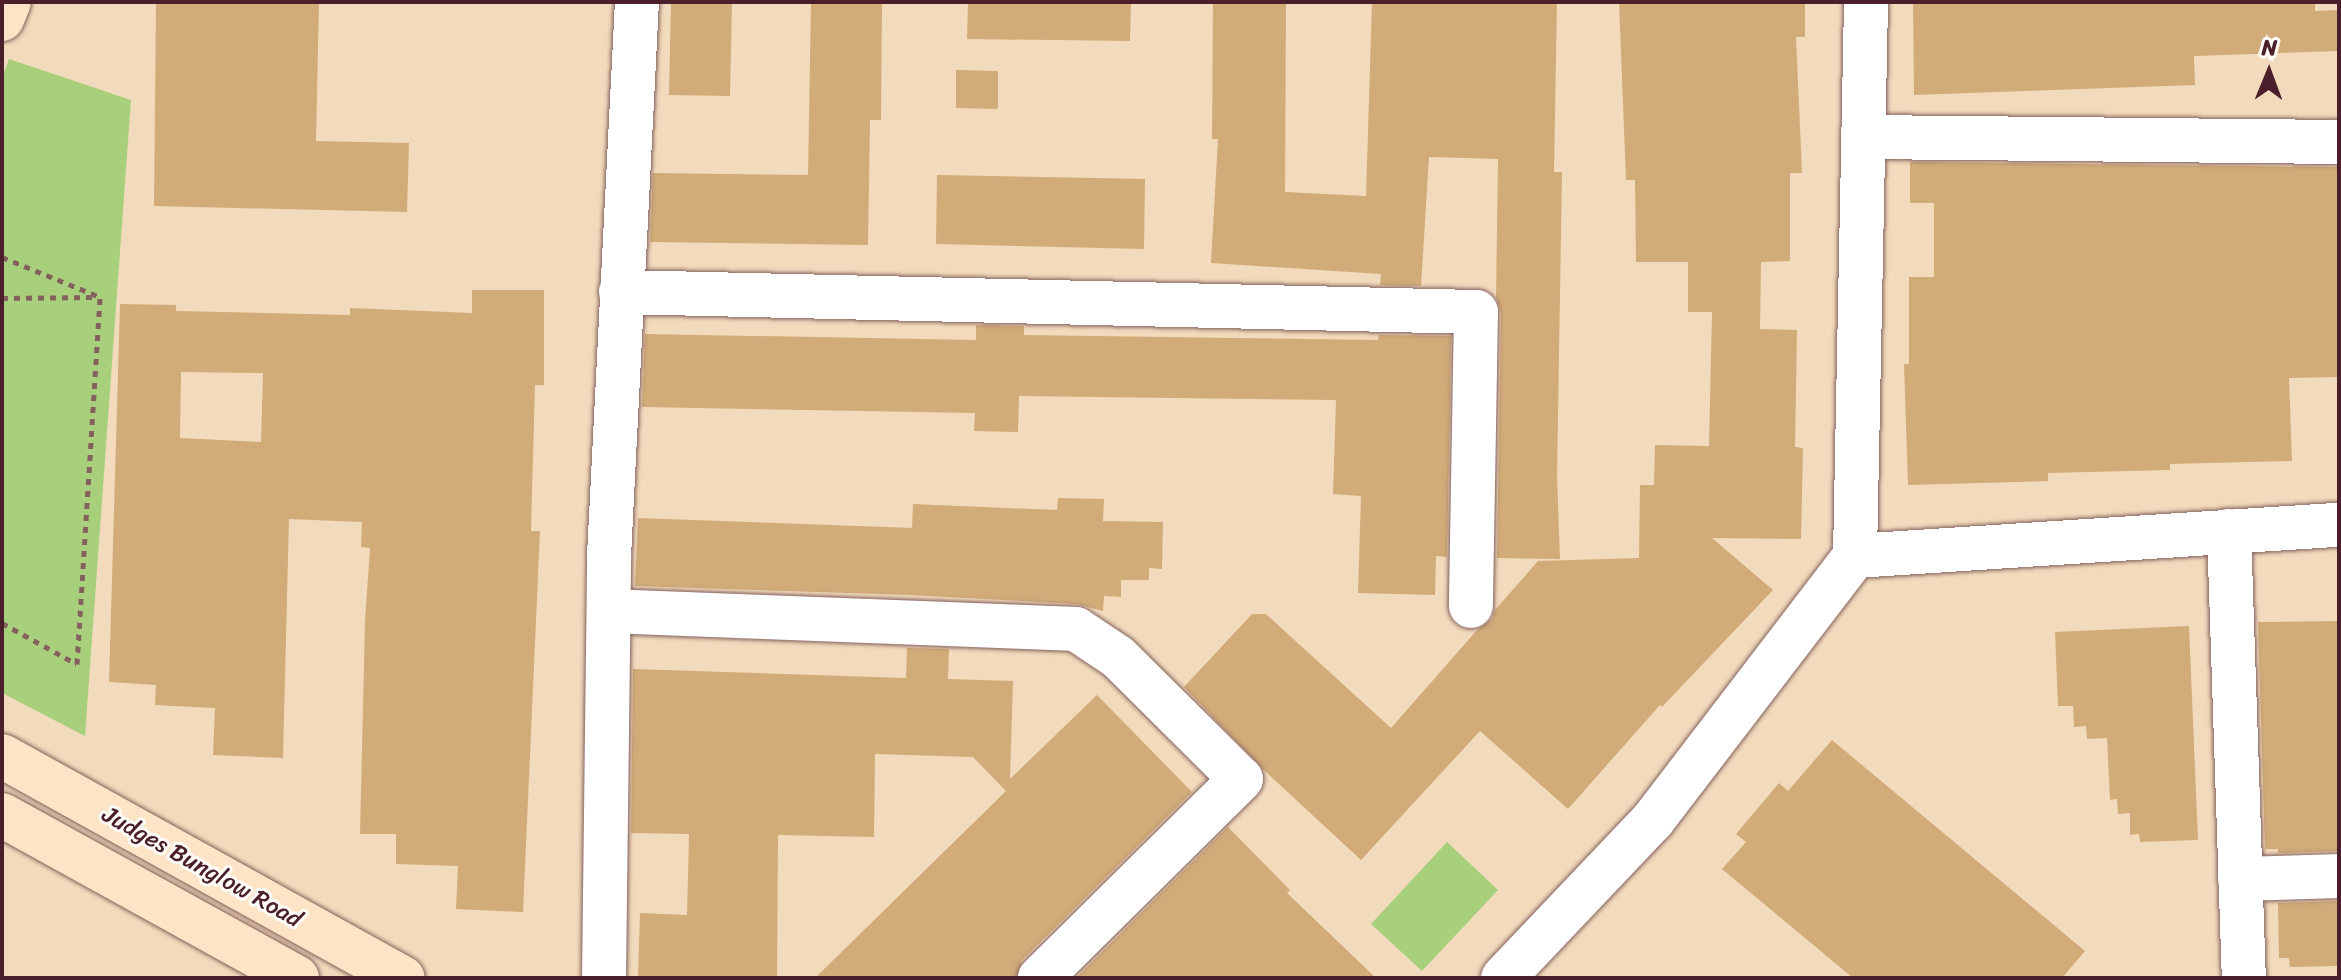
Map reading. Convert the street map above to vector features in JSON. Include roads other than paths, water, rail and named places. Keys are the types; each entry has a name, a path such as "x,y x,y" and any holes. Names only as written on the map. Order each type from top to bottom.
{"main road":[{"path":"2,19 9,2"},
{"name":"Judges Bunglow Road","path":"2,756 403,978"},
{"path":"2,815 297,978"}],"street":[{"path":"604,978 609,611 621,292 637,2"},
{"path":"1503,978 1653,820 1855,556 1866,2"},
{"path":"1864,137 2339,142"},
{"path":"621,292 1476,312 1471,606"},
{"path":"1855,556 2339,525"},
{"path":"2229,531 2244,978"},
{"path":"609,611 1076,629 1118,657 1241,779 1040,978"},
{"path":"2240,879 2339,876"}]}
